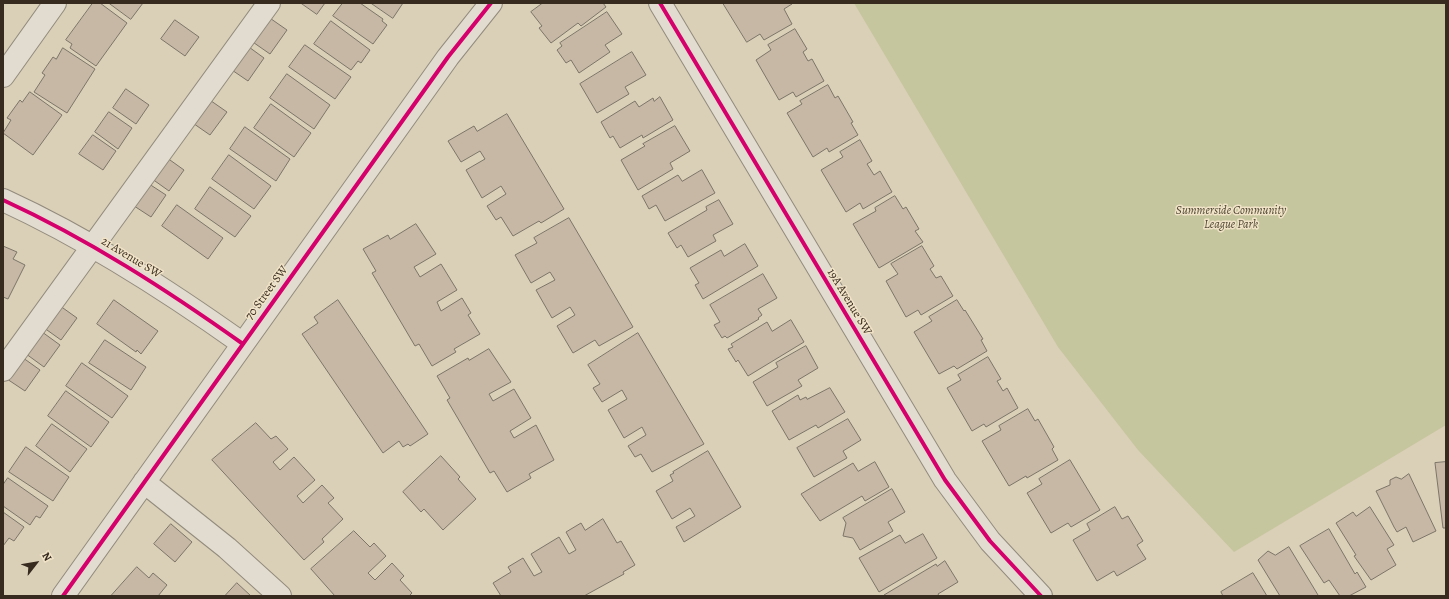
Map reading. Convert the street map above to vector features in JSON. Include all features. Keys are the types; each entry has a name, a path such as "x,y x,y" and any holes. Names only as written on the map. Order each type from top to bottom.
{"street":[{"path":"3,76 55,3"},
{"path":"3,370 269,3"},
{"name":"70 Street SW","path":"63,596 448,58 491,3"},
{"name":"19A Avenue SW","path":"660,3 945,480 990,541 1042,596"},
{"name":"21 Avenue SW","path":"3,200 93,247 158,286 243,344"},
{"path":"144,482 227,548 280,596"}],"green space":[{"name":"Summerside Community League Park","path":"854,3 1446,3 1446,425 1234,552 1138,450 1058,347"}],"building":[{"path":"93,3 100,3 127,23 96,66 70,48 72,44 66,40"},
{"path":"109,3 143,3 131,19"},
{"path":"301,3 325,3 317,14"},
{"path":"343,3 360,3 383,19 382,21 387,25 373,44 333,16"},
{"path":"371,3 403,3 393,18"},
{"path":"543,3 603,3 606,7 581,26 578,23 551,43 539,28 542,26 531,12"},
{"path":"723,3 791,3 792,4 784,9 792,24 764,40 760,34 747,42"},
{"path":"607,12 622,34 605,45 610,52 579,73 571,60 566,63 557,50 562,46 560,43"},
{"path":"264,14 287,30 270,54 247,38"},
{"path":"175,20 199,37 185,56 161,39"},
{"path":"331,21 370,50 361,63 358,61 351,70 314,44"},
{"path":"795,29 807,49 803,52 808,61 812,59 824,81 796,97 793,92 779,100 756,60 771,50 768,45"},
{"path":"242,42 264,58 248,81 226,66"},
{"path":"305,45 351,77 335,99 289,67"},
{"path":"63,48 95,69 67,113 34,92 45,75 42,73 53,57 56,59"},
{"path":"632,52 646,75 625,87 629,94 597,113 580,84"},
{"path":"287,74 330,105 314,129 270,98"},
{"path":"828,85 835,98 838,96 853,122 851,123 858,135 829,152 827,148 813,157 787,113 802,104 800,101"},
{"path":"126,89 149,105 136,124 113,108"},
{"path":"30,92 62,115 33,155 3,133 11,120 7,118 20,100 22,102"},
{"path":"204,96 227,112 210,135 187,119"},
{"path":"660,97 673,120 643,138 642,135 620,148 613,136 610,138 601,122 635,101 639,107 653,98 654,101"},
{"path":"271,104 311,133 294,157 254,128"},
{"path":"109,112 132,128 118,149 95,132"},
{"path":"507,114 564,209 541,223 539,221 513,236 501,217 496,220 487,206 506,194 501,186 482,198 466,170 485,159 480,151 461,162 448,141 474,126 477,131"},
{"path":"675,126 690,151 670,163 673,169 638,190 621,160 645,146 643,144"},
{"path":"245,127 290,159 276,181 230,149"},
{"path":"93,135 116,151 103,170 79,154"},
{"path":"860,140 872,161 867,164 874,175 880,171 892,192 863,209 860,203 846,212 821,170 843,157 840,152"},
{"path":"163,155 184,170 169,191 148,176"},
{"path":"229,155 271,186 254,209 212,179"},
{"path":"702,170 715,193 665,221 656,205 649,209 642,196 678,175 682,181"},
{"path":"143,180 166,195 151,217 128,202"},
{"path":"210,187 251,216 235,237 195,209"},
{"path":"895,196 903,209 906,207 919,229 915,231 923,242 879,268 853,224 876,211 875,208"},
{"path":"719,200 733,224 713,235 716,241 688,257 681,245 677,248 668,233 707,210 706,207"},
{"path":"177,205 223,238 208,259 162,226"},
{"path":"569,218 633,327 599,346 595,340 573,353 557,326 575,315 570,307 552,318 536,290 555,280 550,272 531,283 515,255 537,243 534,238"},
{"path":"416,224 436,254 414,267 420,277 441,264 457,290 437,302 441,311 462,298 471,313 468,315 480,334 454,349 456,352 432,366 419,344 415,346 372,273 376,271 363,249 388,235 390,239"},
{"path":"745,244 758,266 703,299 695,285 699,283 690,268 721,250 724,256"},
{"path":"3,246 17,252 13,259 25,265 8,299 3,297"},
{"path":"922,246 934,266 930,269 936,278 941,276 953,296 921,315 918,310 906,317 886,281 898,274 891,264"},
{"path":"763,274 777,298 758,309 762,315 758,318 759,319 727,338 725,336 722,338 714,325 720,322 710,305"},
{"path":"114,300 158,331 141,354 97,324"},
{"path":"338,300 428,434 410,446 408,444 403,447 399,441 383,453 302,334 318,323 314,317"},
{"path":"957,300 983,339 981,340 987,351 957,369 954,366 939,374 914,332 932,321 929,317"},
{"path":"56,303 77,318 61,340 40,325"},
{"path":"791,320 804,342 748,376 738,360 736,362 728,349 733,347 731,344 767,322 772,331"},
{"path":"38,329 60,345 44,367 22,351"},
{"path":"638,333 704,444 652,472 641,454 635,457 628,446 646,435 642,427 624,438 608,410 627,399 622,390 602,402 593,388 600,384 588,365"},
{"path":"105,340 146,367 131,390 89,363"},
{"path":"806,346 818,368 798,380 802,386 767,406 753,382 778,367 776,363"},
{"path":"489,349 511,382 489,394 493,401 514,389 531,418 510,431 514,438 536,425 554,460 529,474 531,478 507,492 494,471 490,473 447,400 450,398 437,376 468,358 469,360"},
{"path":"19,355 40,370 25,391 4,377"},
{"path":"988,357 1001,379 997,381 1003,391 1007,388 1018,408 986,427 984,424 972,431 947,388 961,380 958,375"},
{"path":"82,363 128,396 112,418 66,386"},
{"path":"830,388 845,412 818,428 816,425 789,440 772,411 798,395 800,400 806,397 807,399"},
{"path":"66,391 109,422 91,447 48,416"},
{"path":"1028,409 1035,421 1038,419 1054,447 1052,449 1058,460 1027,478 1026,476 1009,486 982,441 1001,430 999,426"},
{"path":"848,419 861,440 843,451 847,458 814,477 797,448"},
{"path":"256,423 271,439 276,436 288,449 273,462 280,470 294,457 315,480 297,496 303,503 322,485 334,498 328,503 343,519 322,539 324,542 304,560 212,460"},
{"path":"52,424 87,449 70,472 36,446"},
{"path":"26,447 69,477 53,501 9,472"},
{"path":"708,451 741,507 684,542 676,527 695,516 690,508 672,519 656,491 673,481 670,475 674,473 673,472"},
{"path":"441,456 460,477 458,479 476,499 443,530 424,509 421,512 403,492"},
{"path":"1070,460 1100,510 1071,527 1068,523 1051,533 1027,493 1042,484 1039,479"},
{"path":"875,462 889,487 865,501 862,496 820,521 801,494 853,463 858,471"},
{"path":"1446,462 1446,528 1443,528 1435,463"},
{"path":"1409,474 1436,531 1413,542 1406,527 1397,532 1376,491 1390,485 1390,480 1396,477 1401,479"},
{"path":"8,478 48,506 40,518 36,516 30,525 3,506 3,485"},
{"path":"892,489 905,512 888,522 893,531 860,550 853,538 843,536 846,523 843,518"},
{"path":"1115,507 1122,519 1128,516 1143,541 1137,545 1146,559 1117,576 1114,571 1097,581 1073,540 1090,530 1087,524"},
{"path":"1370,507 1394,545 1387,549 1396,565 1371,580 1354,556 1356,555 1336,523 1353,512 1356,516"},
{"path":"3,512 24,527 14,541 9,538 3,546"},
{"path":"603,519 617,543 621,541 635,565 623,572 624,574 584,596 501,596 493,583 511,572 508,567 523,558 534,576 542,572 531,554 559,537 569,554 576,550 566,532 581,523 585,530"},
{"path":"171,524 192,542 175,562 154,544"},
{"path":"1329,529 1355,574 1357,572 1366,587 1349,596 1340,596 1329,580 1324,583 1300,546"},
{"path":"354,531 370,547 374,543 386,556 368,573 375,580 392,563 404,576 400,580 412,593 409,596 335,596 311,569"},
{"path":"923,534 937,558 879,592 859,558 900,535 905,543"},
{"path":"1289,547 1318,595 1317,596 1280,596 1258,560 1268,551 1275,555"},
{"path":"945,561 958,582 938,594 939,596 884,595 936,564 937,566"},
{"path":"137,567 149,578 153,573 167,585 158,596 111,596"},
{"path":"1253,573 1267,596 1223,596 1221,592"},
{"path":"237,583 251,596 225,596"}],"cycle path":[{"path":"63,596 448,57 491,3"},
{"path":"660,3 945,480 990,541 1041,596"},
{"path":"3,200 35,215 96,248 156,285 243,344"}]}
